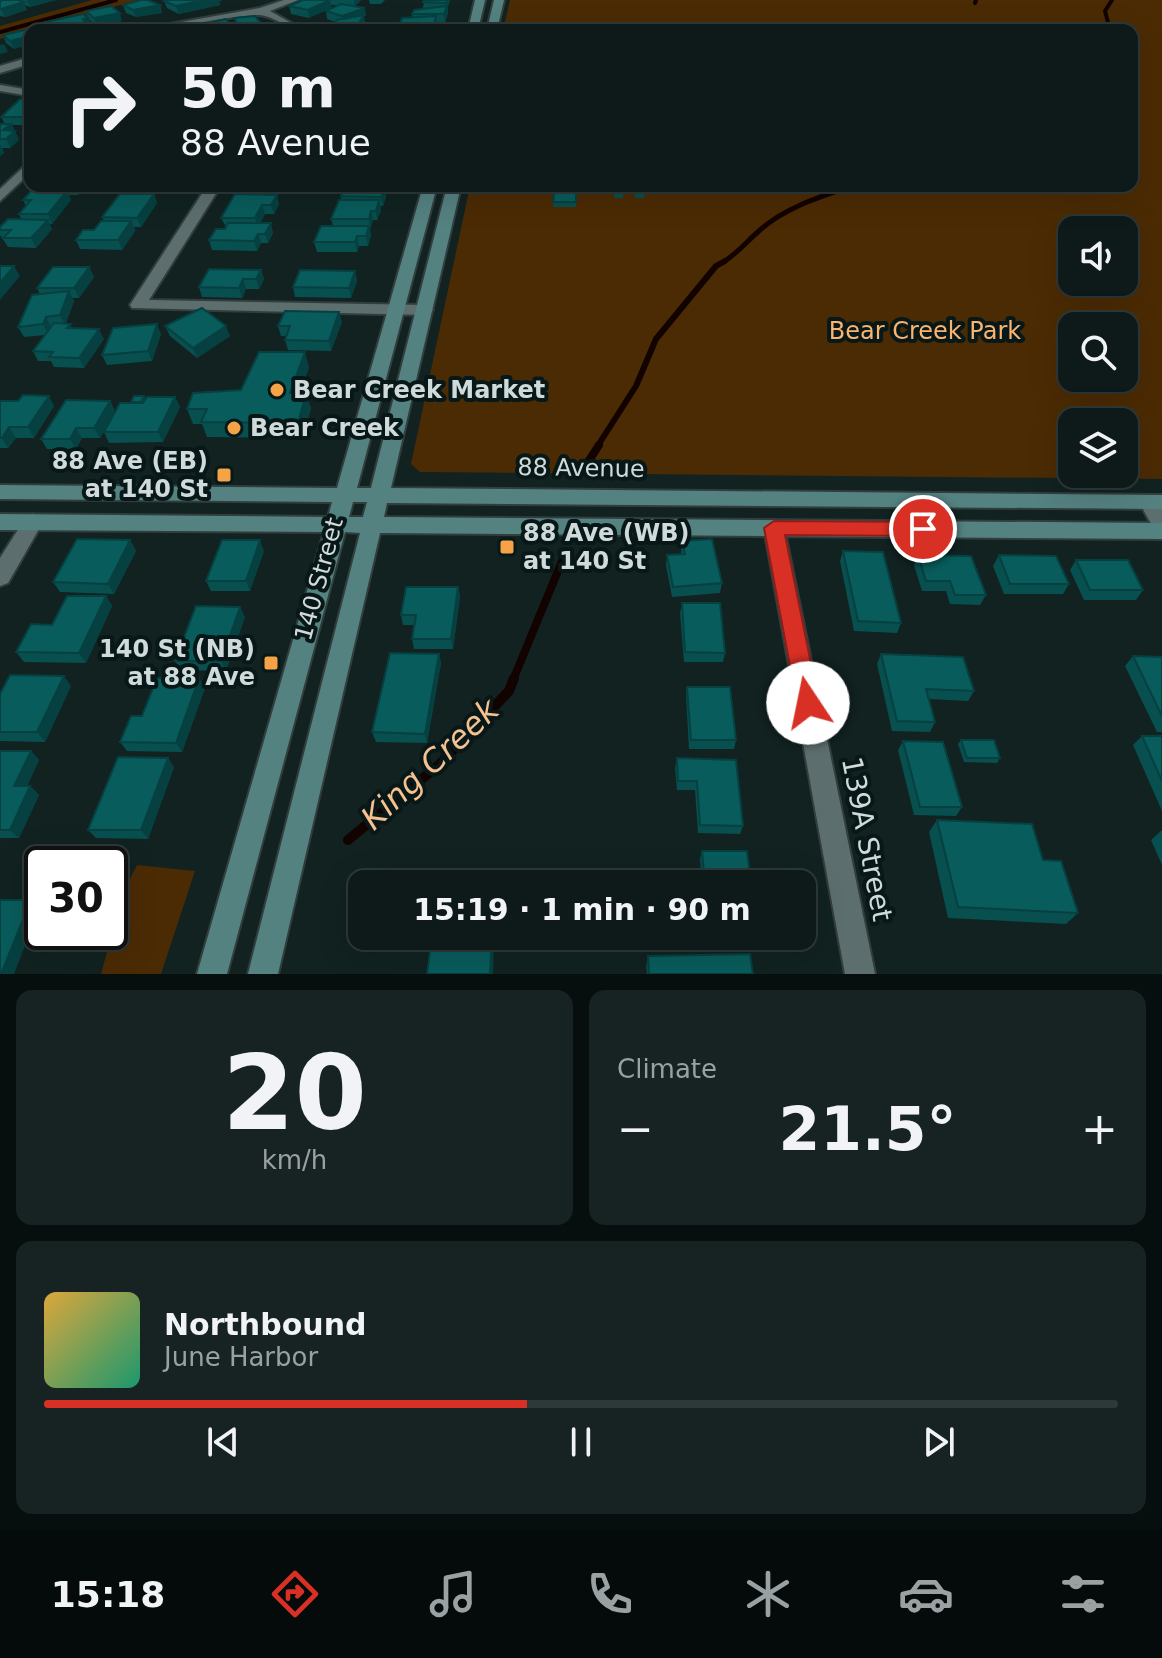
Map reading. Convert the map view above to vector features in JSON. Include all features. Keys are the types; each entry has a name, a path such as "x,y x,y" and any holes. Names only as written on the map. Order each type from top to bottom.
{"main road":[{"path":"474,24 480,0"},
{"path":"493,24 499,0"},
{"name":"140 Street","path":"212,974 334,524 428,192"},
{"name":"140 Street","path":"263,974 453,192"},
{"name":"88 Avenue","path":"0,492 380,492 1155,502"},
{"path":"0,522 1162,531"}],"street":[{"path":"179,24 262,11 293,0"},
{"path":"262,11 287,24"},
{"path":"0,70 24,62"},
{"path":"0,88 24,92"},
{"path":"0,197 24,171"},
{"path":"210,192 138,305 425,310"},
{"path":"1155,502 1162,525"},
{"path":"0,577 33,522"},
{"name":"139A Street","path":"774,528 860,974"}],"green space":[{"path":"92,0 138,0 53,24 24,24 24,32 0,39 0,26"},
{"name":"Bear Creek Park","path":"510,0 1162,0 1162,479 1138,479 1138,408 1058,408 1058,478 420,472 411,464 469,192 1138,192 1138,24 504,24"},
{"path":"137,865 195,871 161,974 101,974 107,950 128,950 128,882"}],"building":[{"path":"141,0 160,5 133,10 123,5"},
{"path":"204,0 176,6 164,1"},
{"path":"303,0 330,0 308,10 289,6"},
{"path":"424,0 447,0 446,3"},
{"path":"0,1 24,2 0,9"},
{"path":"341,4 365,8 342,16 326,11"},
{"path":"111,6 120,13 94,18 86,11"},
{"path":"447,6 444,14 412,14 414,10"},
{"path":"83,14 88,18 83,19 86,22 75,24 45,22"},
{"path":"364,15 358,24 334,24 337,20"},
{"path":"255,16 261,23 238,24 234,18"},
{"path":"436,16 434,24 400,24 402,18"},
{"path":"226,19 230,24 207,24"},
{"path":"24,30 24,38 10,41 3,35"},
{"path":"20,99 24,99 24,117 1,117"},
{"path":"0,124 11,124 3,130 15,131 6,139 0,139"},
{"path":"30,192 66,192 48,214 19,214 31,200 23,200"},
{"path":"343,192 383,192 381,197 341,196"},
{"path":"554,193 576,193 576,202 553,202"},
{"path":"120,194 154,194 137,218 102,217"},
{"path":"235,194 277,195 271,205 262,205 255,218 221,218"},
{"path":"339,200 379,200 376,211 371,211 369,219 331,219"},
{"path":"8,219 48,220 31,238 3,238 11,230 0,230 0,227"},
{"path":"101,221 131,221 118,240 76,240 83,230 94,230"},
{"path":"228,223 271,223 265,234 258,234 254,241 209,240 216,229 225,229"},
{"path":"321,226 369,226 366,236 357,236 355,242 314,242"},
{"path":"0,266 14,266 0,283"},
{"path":"53,267 89,267 74,288 37,288"},
{"path":"209,269 261,270 256,279 243,279 239,288 199,287"},
{"path":"300,270 355,271 349,288 293,287"},
{"path":"69,291 60,315 46,317 43,324 18,327 32,295"},
{"path":"202,308 226,326 193,348 165,326"},
{"path":"285,311 339,312 329,341 285,340 290,326 278,326"},
{"path":"54,323 71,324 67,328 99,329 79,358 49,357 53,352 33,351"},
{"path":"157,324 148,351 102,355 113,328"},
{"name":"Bear Creek Market","path":"259,352 305,352 290,393 306,393 298,423 201,422 207,409 187,409 193,393 241,390"},
{"path":"23,395 49,396 28,427 9,427 0,438 0,401 18,401"},
{"path":"134,396 144,396 141,402 131,402"},
{"path":"147,397 175,397 158,432 104,432 120,403 143,403"},
{"path":"66,400 110,401 94,428 76,428 70,439 41,439"},
{"path":"77,539 130,540 108,584 53,582"},
{"path":"712,539 722,583 673,587 667,555 685,554 682,541"},
{"path":"222,540 260,540 246,581 206,581"},
{"path":"843,551 883,552 901,623 858,621"},
{"path":"918,555 971,556 986,595 955,595 950,581 926,581"},
{"path":"999,555 1056,556 1069,584 1010,584"},
{"path":"1076,560 1128,560 1143,590 1090,590"},
{"path":"406,587 458,587 451,639 412,639 416,615 401,615"},
{"path":"67,596 106,596 79,653 16,652 31,624 52,625"},
{"path":"682,603 720,603 725,653 685,652"},
{"path":"196,606 240,607 221,661 175,661"},
{"path":"390,653 439,654 425,734 372,732"},
{"path":"881,654 963,657 974,691 926,689 935,722 897,721"},
{"path":"1133,656 1162,657 1162,716"},
{"path":"10,675 64,676 37,732 0,732 0,694"},
{"path":"157,678 199,678 176,743 120,742 131,716 142,716"},
{"path":"687,687 730,687 736,740 691,740"},
{"path":"1142,736 1162,736 1162,781"},
{"path":"961,740 994,740 1000,758 967,758"},
{"path":"903,741 943,742 962,807 920,807"},
{"path":"0,751 31,751 14,786 30,786 10,830 0,830"},
{"path":"118,757 168,758 141,830 88,830"},
{"path":"677,758 736,760 743,826 700,825 697,781 678,781"},
{"path":"937,820 1032,824 1043,860 1061,861 1078,913 958,907"},
{"path":"702,851 747,851 749,870 704,870"},
{"path":"0,900 24,900 24,917 0,974"},
{"path":"430,950 491,950 490,974 427,974"},
{"path":"750,954 753,974 649,974 648,956"}],"waterway":[{"path":"29,24 116,0"},
{"name":"King Creek","path":"1108,24 1105,11 1112,0"},
{"path":"0,32 24,25"},
{"name":"King Creek","path":"723,262 781,215 836,192"},
{"name":"King Creek","path":"597,447 636,386 656,339 716,266 723,262"},
{"name":"King Creek","path":"588,462 599,445"},
{"name":"King Creek","path":"513,680 565,554"},
{"name":"King Creek","path":"348,840 440,764 509,691 514,678"}],"place":[{"name":"Bear Creek Market","path":"277,390"},
{"name":"Bear Creek","path":"234,428"},
{"name":"88 Ave (EB) at 140 St","path":"224,475"},
{"name":"88 Ave (WB) at 140 St","path":"507,547"},
{"name":"140 St (NB) at 88 Ave","path":"271,663"}],"route":[{"path":"808,703 774,528 923,529"}]}
